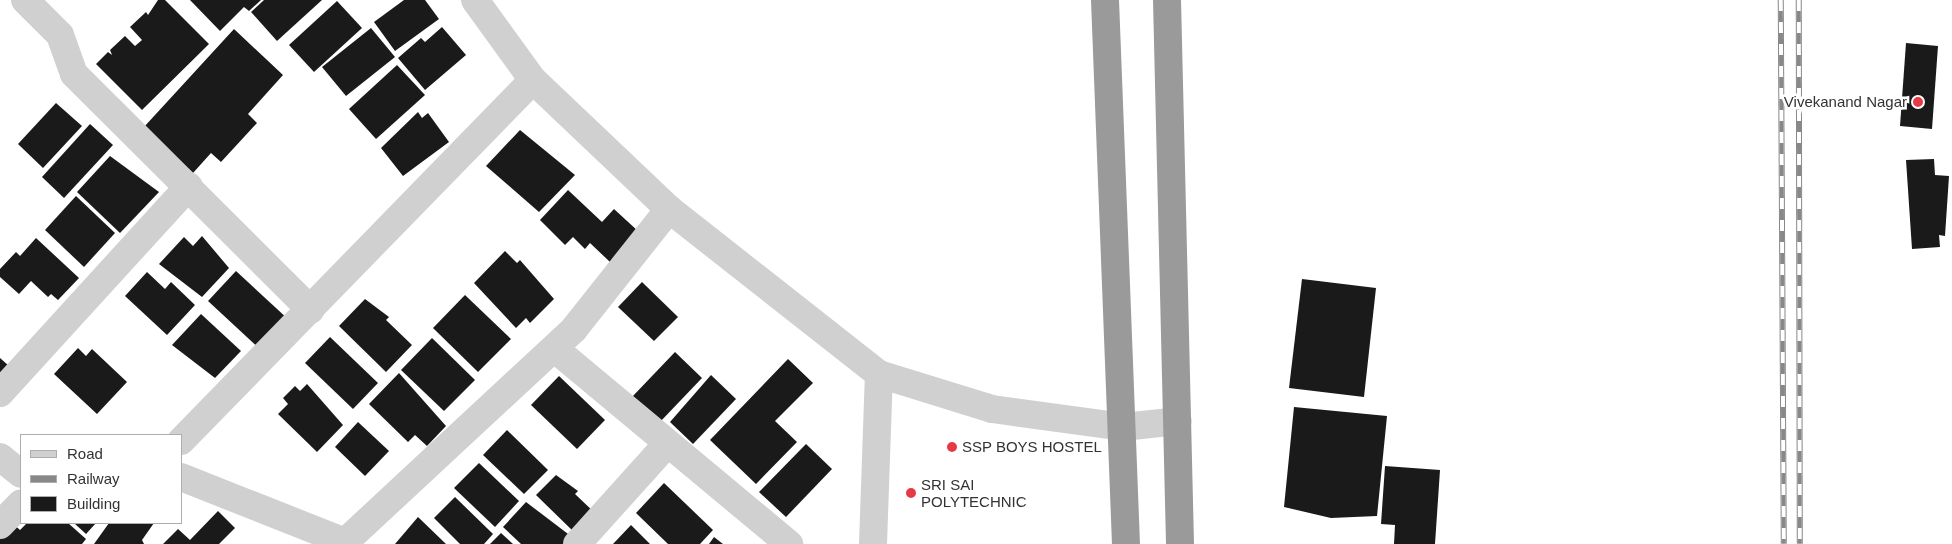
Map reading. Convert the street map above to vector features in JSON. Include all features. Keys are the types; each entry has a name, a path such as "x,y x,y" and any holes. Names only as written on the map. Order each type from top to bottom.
{"highway":[{"path":"1105,0 1123,427 1126,544"},
{"path":"1168,0 1180,544"}],"street":[{"path":"25,0 60,35 74,74 189,186 311,310"},
{"path":"475,0 533,80 669,209 879,374 992,409 1123,427 1178,421"},
{"path":"182,440 311,310 533,80"},
{"path":"0,393 189,186"},
{"path":"182,476 343,543 555,349 669,209"},
{"path":"555,349 666,445 789,544"},
{"path":"873,544 879,374"},
{"path":"577,544 666,445"},
{"path":"0,457 20,473"},
{"path":"0,525 20,504"}],"building":[{"path":"158,0 165,0 209,44 142,110 96,64 108,52 112,55 110,50 125,36 135,46 142,40 130,27 146,12 148,15"},
{"path":"190,0 261,0 249,11 244,7 220,31"},
{"path":"264,0 322,0 277,41 251,12"},
{"path":"404,0 425,0 439,19 395,51 374,22"},
{"path":"337,1 362,28 314,72 289,45"},
{"path":"442,27 466,55 425,90 398,58 421,38 425,42"},
{"path":"371,28 395,57 346,96 322,67"},
{"path":"234,29 283,75 248,114 257,123 221,162 211,153 193,173 144,127"},
{"path":"1906,43 1938,46 1932,129 1900,126"},
{"path":"397,65 425,95 376,139 349,109"},
{"path":"56,103 82,126 43,168 18,144"},
{"path":"418,112 422,118 428,113 449,142 403,176 381,148"},
{"path":"90,124 113,145 64,198 42,177"},
{"path":"520,130 575,175 539,212 486,166"},
{"path":"110,156 159,192 120,233 77,192"},
{"path":"1934,159 1935,175 1949,176 1945,236 1939,235 1940,247 1912,249 1906,160"},
{"path":"568,190 602,222 614,209 639,232 610,262 590,243 585,249 573,237 565,245 540,220"},
{"path":"76,196 115,233 84,267 45,230"},
{"path":"202,236 229,268 202,297 159,264 184,237 193,246"},
{"path":"36,238 79,278 58,300 51,294 48,297 31,281 19,294 0,277 0,269 16,252 20,256"},
{"path":"505,251 517,263 520,260 554,299 530,323 526,318 516,328 474,283"},
{"path":"236,271 289,320 261,350 208,301"},
{"path":"147,272 165,289 171,282 195,305 167,335 125,296"},
{"path":"1302,279 1376,288 1364,397 1289,388"},
{"path":"642,282 678,317 654,341 618,307"},
{"path":"465,295 511,339 478,372 433,328"},
{"path":"365,299 389,317 386,320 412,345 386,372 339,326"},
{"path":"201,314 241,351 215,378 172,345"},
{"path":"330,337 378,383 353,409 305,363"},
{"path":"432,338 475,380 444,411 401,370"},
{"path":"78,348 86,356 92,349 127,382 97,414 54,374"},
{"path":"675,352 702,378 659,423 632,397"},
{"path":"0,358 9,366 0,376"},
{"path":"788,359 813,383 775,421 797,442 756,484 710,440"},
{"path":"399,373 446,426 427,446 415,435 408,442 369,404"},
{"path":"711,375 736,399 693,444 670,422"},
{"path":"559,376 605,420 577,449 531,405"},
{"path":"307,384 343,425 317,452 278,414 288,404 283,398 295,386 300,391"},
{"path":"1294,407 1387,416 1377,516 1331,518 1284,507"},
{"path":"358,422 389,451 365,476 335,447"},
{"path":"507,430 548,470 524,494 483,455"},
{"path":"806,444 832,469 786,517 759,492"},
{"path":"479,463 519,501 495,527 454,488"},
{"path":"1385,466 1440,470 1435,544 1394,544 1395,525 1381,524"},
{"path":"556,475 578,491 575,494 596,514 576,534 536,495"},
{"path":"664,483 713,530 700,544 668,544 636,513"},
{"path":"455,497 493,534 484,544 460,544 434,518"},
{"path":"526,502 576,540 572,544 521,544 503,527"},
{"path":"218,511 235,528 219,544 163,544 178,529 190,540"},
{"path":"418,517 446,544 395,544"},
{"path":"9,520 20,530 26,524 69,524 86,539 82,544 0,544 0,530"},
{"path":"75,524 95,524 86,534"},
{"path":"108,524 153,524 142,540 144,544 94,544"},
{"path":"631,525 650,544 613,544"},
{"path":"501,533 513,544 490,544"},
{"path":"714,537 723,544 709,544"}],"railway":[{"path":"1781,0 1784,544"},
{"path":"1799,0 1800,544"}],"place":[{"name":"Vivekanand Nagar","path":"1918,102"},
{"name":"SSP BOYS HOSTEL","path":"952,447"},
{"name":"SRI SAI POLYTECHNIC","path":"911,493"}]}
